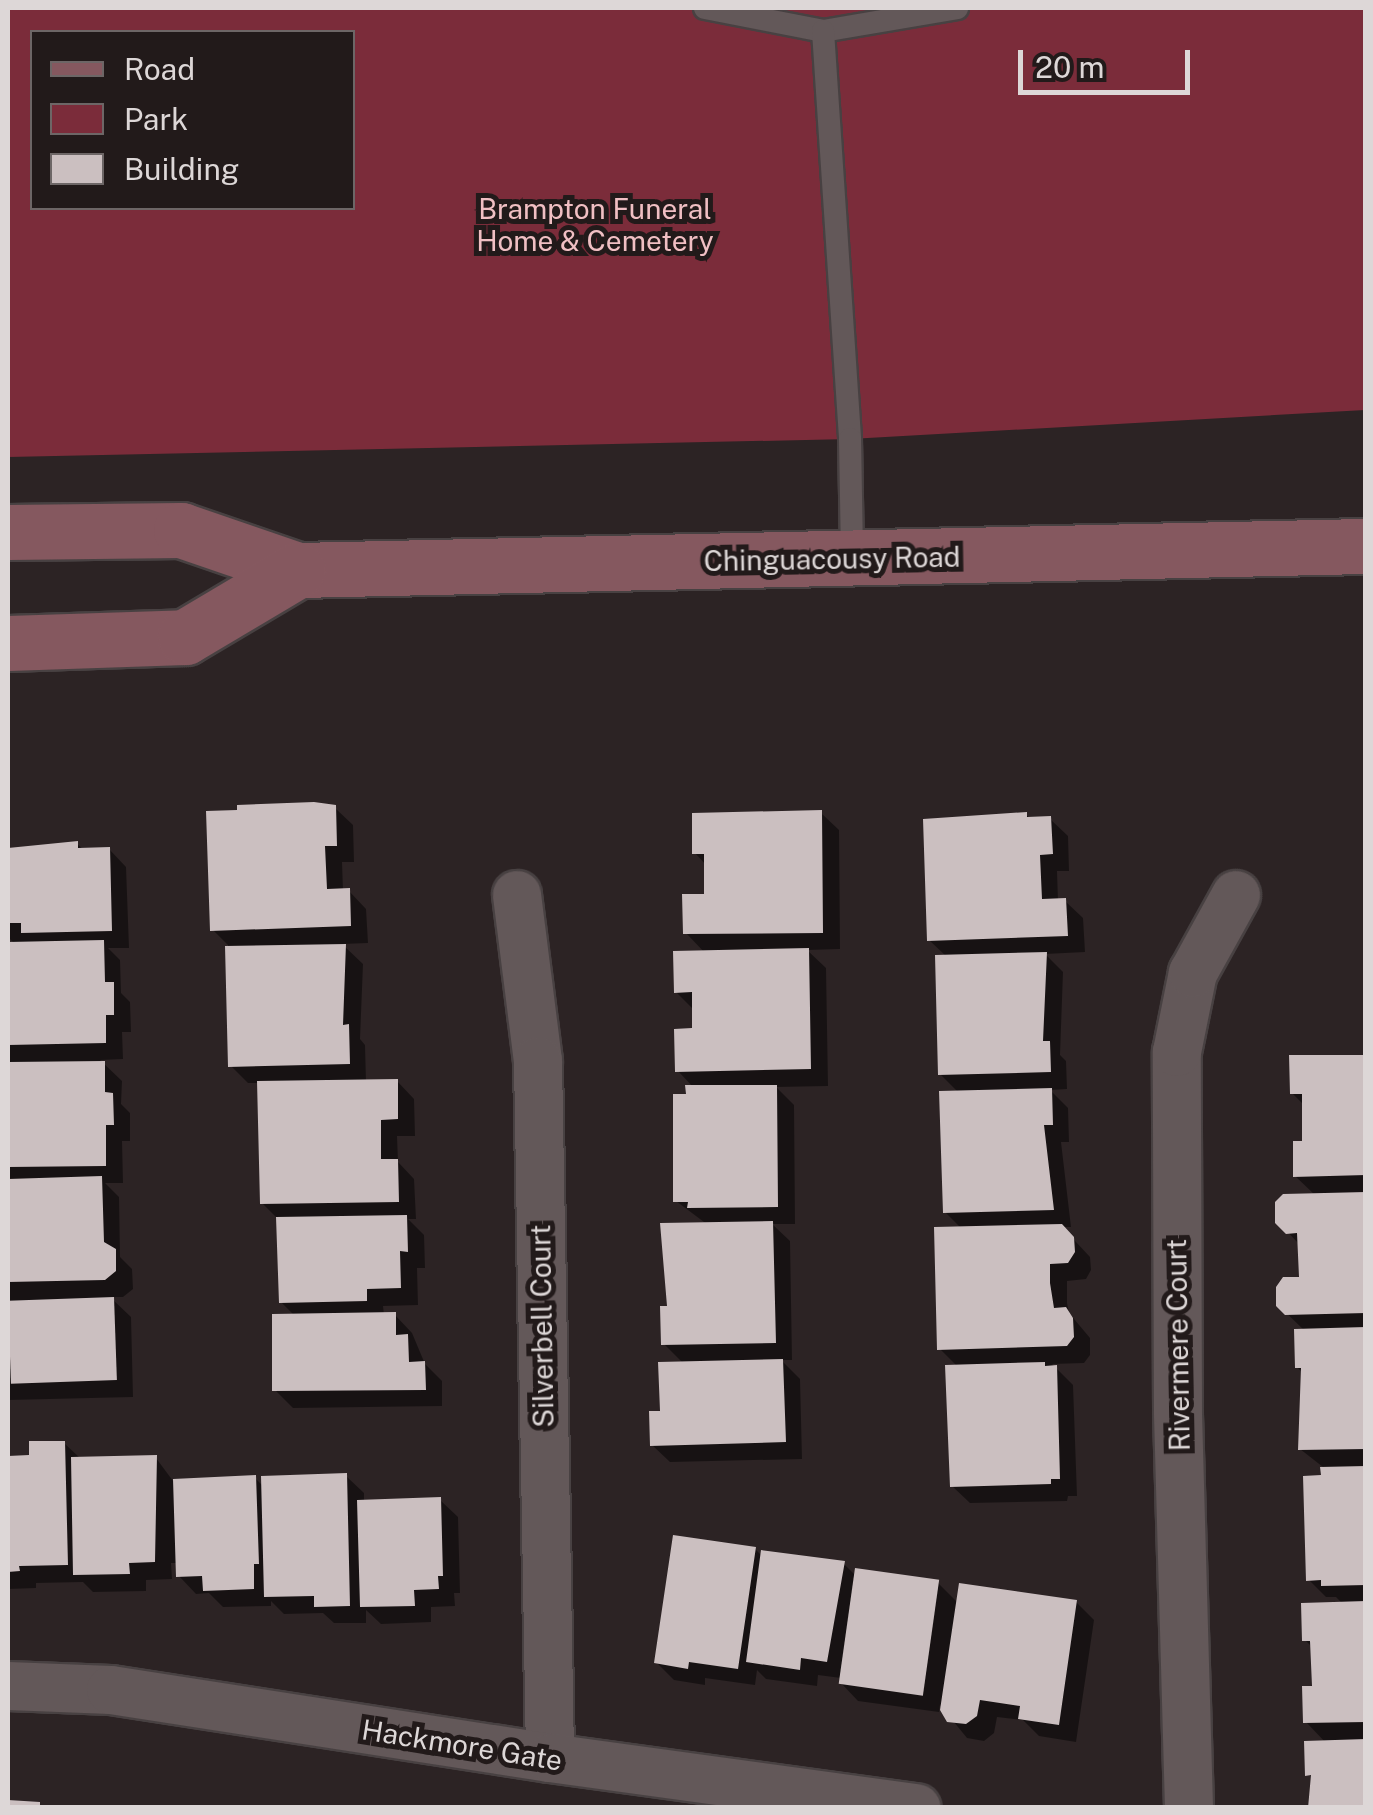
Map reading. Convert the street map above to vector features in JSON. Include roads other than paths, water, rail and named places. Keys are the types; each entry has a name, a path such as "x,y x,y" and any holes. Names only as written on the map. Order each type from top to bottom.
{"main road":[{"name":"Chinguacousy Road","path":"8,532 181,530 298,570 1366,546"},
{"name":"Chinguacousy Road","path":"8,642 185,637 298,570"}],"street":[{"name":"Silverbell Court","path":"517,895 538,1061 550,1758"},
{"name":"Rivermere Court","path":"1189,1808 1178,1412 1177,1052 1193,973 1236,895"},
{"name":"Hackmore Gate","path":"8,1686 110,1690 550,1758 917,1808"}],"lane":[{"path":"705,8 823,31 957,8"},
{"path":"823,31 850,439 852,558"}],"park label":[{"name":"Brampton Funeral Home & Cemetery","path":"595,225"}]}
